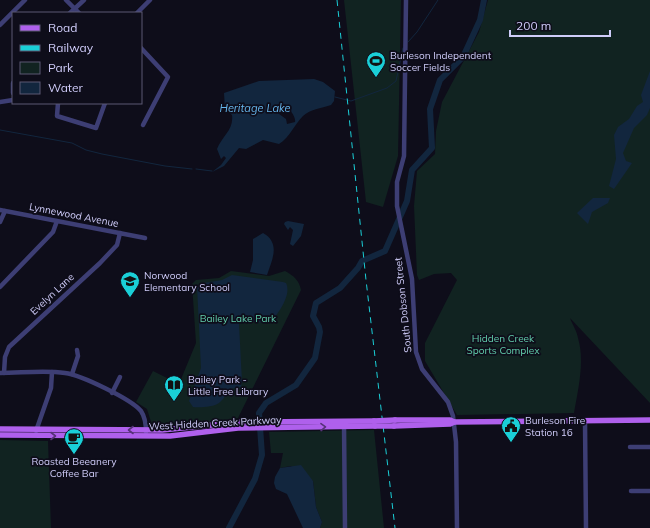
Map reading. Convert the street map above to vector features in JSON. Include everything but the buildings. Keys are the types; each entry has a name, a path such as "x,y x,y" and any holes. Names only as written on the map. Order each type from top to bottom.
{"main road":[{"name":"West Hidden Creek Parkway","path":"0,429 176,435 212,428 238,428 284,424 395,423 450,420 454,422 650,420"},
{"name":"West Hidden Creek Parkway","path":"0,435 146,433"}],"street":[{"path":"13,12 25,0"},
{"path":"66,0 78,12"},
{"path":"71,12 84,0"},
{"path":"138,12 150,0"},
{"name":"South Dobson Street","path":"406,0 404,156 397,182 396,193 398,212 412,279 416,352 422,369 450,405 454,422 456,442 457,528"},
{"path":"0,25 12,13"},
{"path":"142,49 168,77 143,125"},
{"path":"0,102 12,100"},
{"path":"58,104 57,116 96,128 105,104"},
{"path":"0,222 2,210"},
{"name":"Lynnewood Avenue","path":"2,210 145,238"},
{"path":"0,287 53,232 57,221"},
{"name":"Evelyn Lane","path":"2,372 4,357 9,347 100,264 117,245 120,233"},
{"path":"72,374 77,360 77,350"},
{"path":"2,372 52,372 72,374 89,380 140,410 144,418 146,433"},
{"path":"36,430 51,388 52,372"},
{"path":"112,393 120,377"},
{"path":"585,421 586,528"},
{"path":"344,424 345,528"},
{"path":"630,447 650,447"},
{"path":"631,491 650,491"}],"green space":[{"name":"Burleson Independent Soccer Fields","path":"344,0 401,0 398,156 383,207 366,202"},
{"name":"Hidden Creek Sports Complex","path":"488,0 650,0 650,403 570,318 576,330 581,356 579,385 574,413 457,415 425,361 425,343 457,280 451,273 434,274 419,280 417,275 414,206 417,171 435,154 436,131 442,102 479,32"},
{"name":"Bailey Lake Park","path":"231,271 269,276 285,271 296,279 301,290 238,418 188,425 152,425 147,409 136,402 153,371 179,384 196,343 192,284 196,280 219,278"},
{"path":"374,430 384,528 320,528 322,522 316,507 313,481 291,466 280,468 283,453 271,453 269,432"},
{"path":"0,440 48,441 51,528 0,528"}],"water":[{"path":"650,71 650,108 647,115 634,128 623,153 626,161 632,163 614,189 609,186 616,159 614,135 618,127 629,119 637,106 643,102 641,95"},
{"name":"Heritage Lake","path":"314,79 323,82 335,91 334,101 331,105 313,110 303,116 286,138 279,144 263,140 246,149 239,148 224,166 212,172 221,165 226,158 224,156 221,159 217,149 229,129 232,120 232,115 225,109 224,93 259,81","holes":["287,108 294,115 295,122 287,124 286,119 279,114"]},
{"path":"593,198 610,198 608,203 592,212 588,224 577,213"},
{"path":"288,221 304,224 301,236 293,246 290,244 293,230 290,227 288,230 284,224"},
{"path":"263,233 269,237 272,242 274,252 267,275 250,272 253,260 253,239"},
{"path":"232,275 286,283 286,299 277,315 270,323 241,321 239,324 241,387 230,390 217,404 206,407 193,407 189,401 201,368 197,286 204,283 222,280"},
{"path":"301,465 313,481 316,507 322,522 320,528 303,528 287,494 276,489 274,483 275,477 280,468"}],"waterway":[{"path":"408,42 417,32 438,0"},
{"path":"229,528 255,479 262,455 259,413 266,403 296,385 315,358 320,332 313,316 316,303 340,288 358,268 362,261 385,251 407,201 412,170 432,148 430,109 440,80 463,57 480,20 484,0"},
{"path":"335,97 351,101 387,88 396,81 403,48"},
{"path":"0,130 72,143 86,150 102,154 165,166 192,169"},
{"path":"196,169 212,171"}],"railway":[{"path":"337,0 366,280 395,528"}],"place":[{"name":"Burleson Independent Soccer Fields","path":"376,78"},
{"name":"Norwood Elementary School","path":"130,298"},
{"name":"Bailey Park - Little Free Library","path":"174,402"},
{"name":"Burleson Fire Station 16","path":"511,443"},
{"name":"Roasted Beeanery Coffee Bar","path":"74,455"}]}
